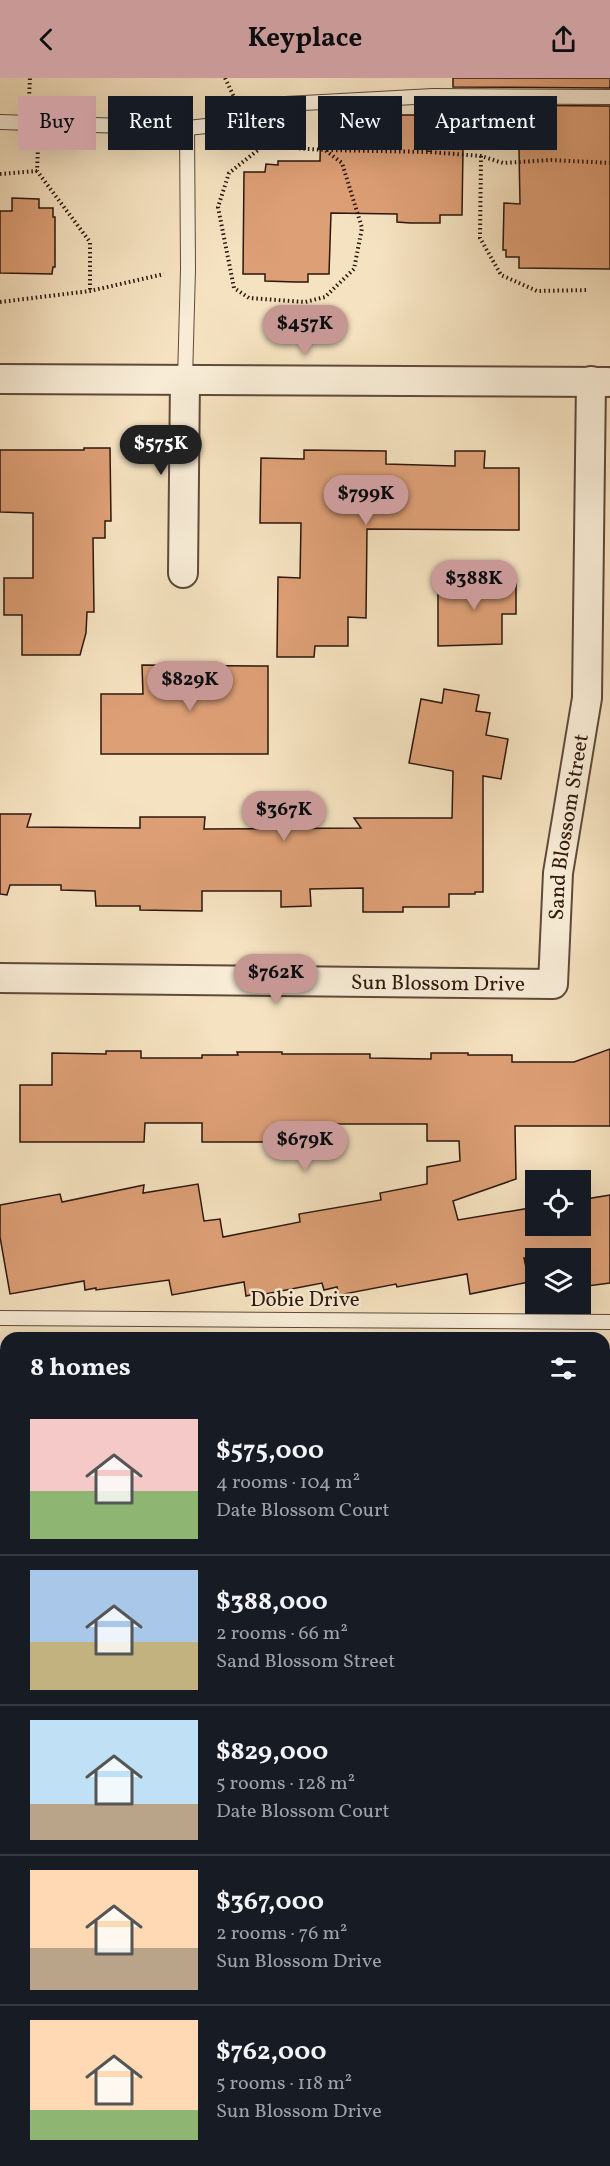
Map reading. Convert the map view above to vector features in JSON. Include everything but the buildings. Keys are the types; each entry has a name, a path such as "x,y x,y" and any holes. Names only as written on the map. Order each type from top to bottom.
{"street":[{"path":"0,379 600,381"},
{"path":"183,573 185,379"},
{"name":"Sand Blossom Street","path":"553,984 558,873 587,698 600,381"},
{"name":"Sun Blossom Drive","path":"0,978 553,984"}],"lane":[{"path":"193,127 245,122 267,105 414,97"},
{"path":"557,97 610,97"},
{"path":"0,122 18,122"},
{"path":"185,379 188,269 187,150"},
{"name":"Dobie Drive","path":"0,1318 610,1322"}],"path":[{"path":"326,150 342,163 362,228 354,269 325,297 305,302 249,298 234,288 218,207 229,173 263,146 429,152 481,156 503,163 551,160 610,163"},
{"path":"37,150 37,171 90,242 90,291"},
{"path":"481,156 480,238 501,275 537,291 588,290"},
{"path":"0,174 37,171"},
{"path":"0,302 90,291 188,269"}]}
